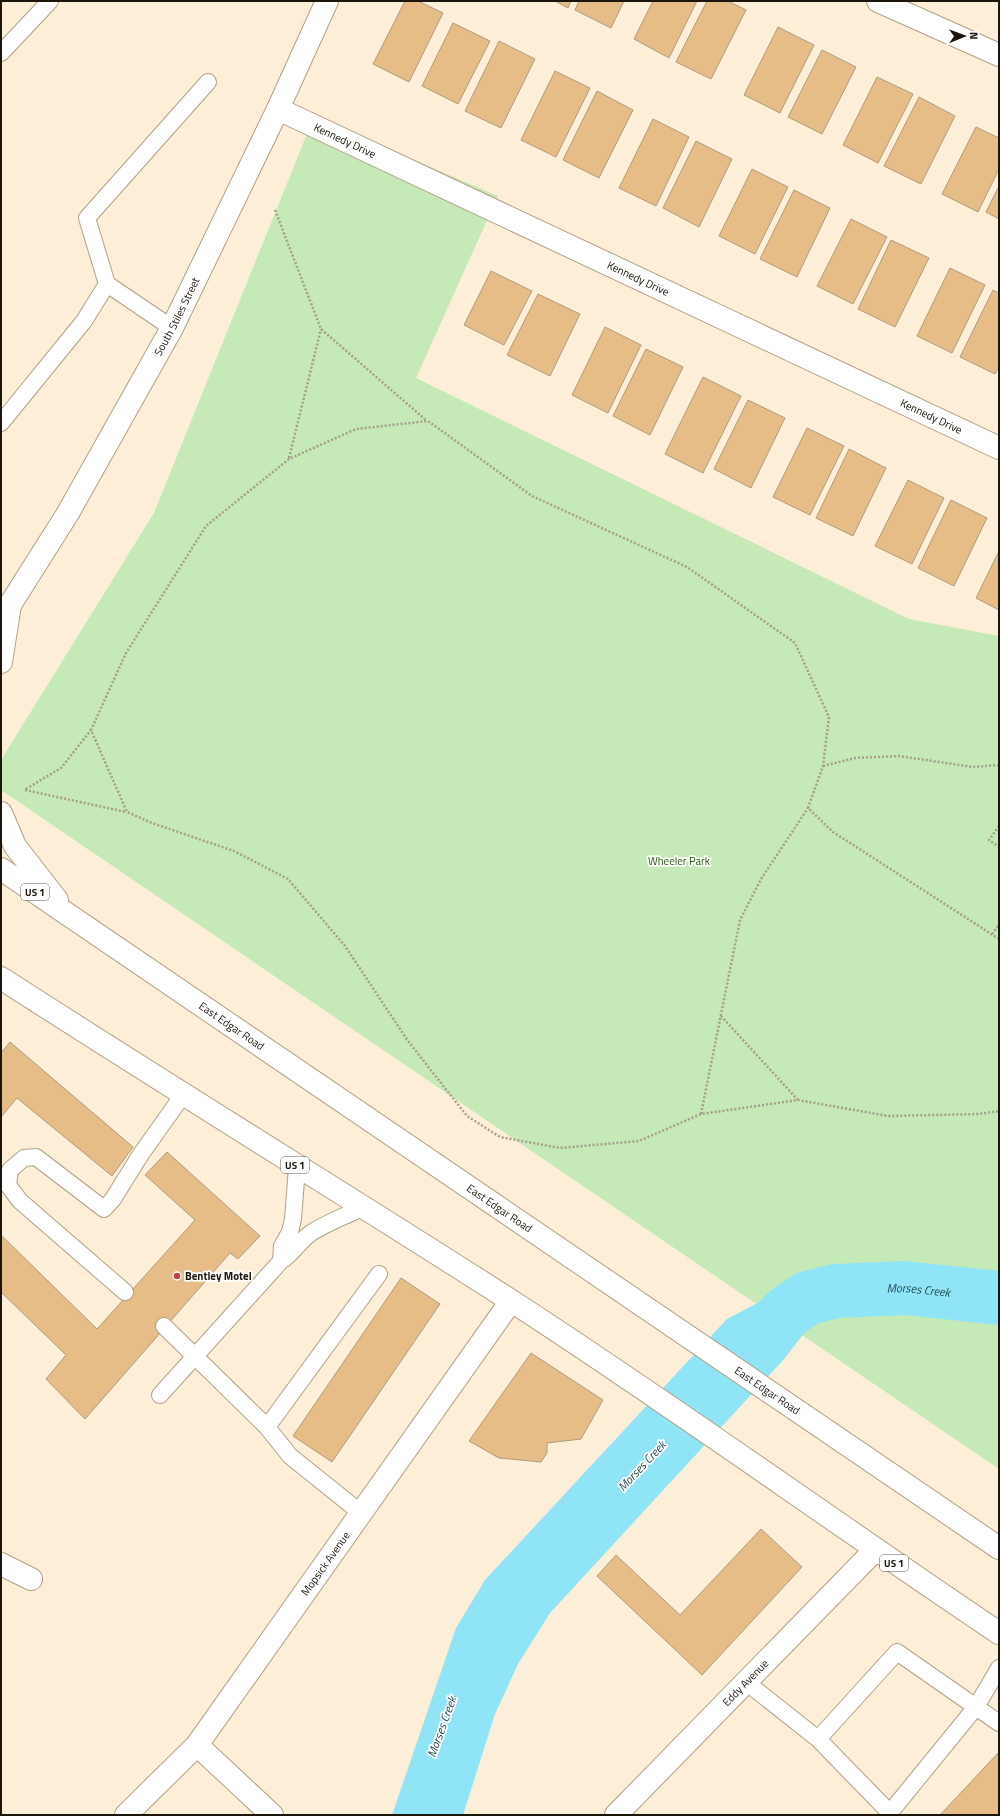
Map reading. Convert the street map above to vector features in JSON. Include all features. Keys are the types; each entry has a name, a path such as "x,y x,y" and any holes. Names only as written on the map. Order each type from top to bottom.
{"main road":[{"name":"South Stiles Street","path":"6,612 68,513 172,328 278,108 327,1"},
{"path":"878,1 910,7 999,55"},
{"name":"Kennedy Drive","path":"278,108 999,448"},
{"path":"1,662 6,612"},
{"path":"1,813 15,846 68,915"},
{"name":"East Edgar Road","path":"1,869 999,1548"},
{"name":"US 1","path":"1,978 183,1095 511,1301 792,1490 875,1550 999,1633"},
{"name":"Mopsick Avenue","path":"126,1815 197,1745 511,1301"},
{"name":"Eddy Avenue","path":"616,1815 875,1550"},
{"path":"1,1564 31,1579"},
{"path":"197,1745 272,1815"}],"lane":[{"path":"1,53 50,1"},
{"path":"172,328 107,284 87,218 208,82"},
{"path":"1,423 84,321 107,284"},
{"path":"125,1292 20,1201 8,1185 10,1170 24,1158 36,1157 104,1210 183,1095"},
{"path":"281,1261 282,1246 290,1232 293,1219 297,1167"},
{"path":"160,1395 281,1261 293,1254 303,1240 313,1232 362,1208"},
{"path":"267,1427 379,1274"},
{"path":"164,1326 194,1358 267,1427 290,1456 361,1513"},
{"path":"818,1739 897,1652 999,1723"},
{"path":"746,1682 818,1739 889,1814 976,1707 999,1668"}],"path":[{"path":"275,210 321,329 428,421 532,496 687,567 795,644 829,717 824,766 808,808 762,879 740,920 701,1114"},
{"path":"289,459 321,329"},
{"path":"428,421 356,429 289,459 206,526 126,653 91,730 61,768 25,790 127,812 152,824 234,851 288,879 345,946 408,1041 467,1116 500,1137 560,1148 639,1141 701,1114 798,1100 888,1116 979,1114 999,1111"},
{"path":"91,730 127,812"},
{"path":"824,766 855,758 899,756 973,767 999,765"},
{"path":"808,808 833,832 999,939"},
{"path":"999,826 989,840 999,847"},
{"path":"992,934 999,925"},
{"path":"721,1015 798,1100"}],"green space":[{"name":"Wheeler Park","path":"311,124 344,130 498,196 416,378 909,619 999,636 999,1469 1,790 1,760 154,513"}],"water":[{"path":"802,1289 836,1291 785,1358 550,1613 518,1664 495,1714 463,1815 392,1815 456,1628 485,1580 727,1319 769,1297"}],"building":[{"path":"405,1 418,1 443,13 409,82 373,64"},
{"path":"555,1 571,1 568,8"},
{"path":"579,1 624,1 611,28 575,10"},
{"path":"653,1 697,1 669,58 634,39"},
{"path":"707,1 728,1 746,10 711,79 676,62"},
{"path":"453,23 490,41 458,104 422,86"},
{"path":"778,27 814,45 780,113 744,95"},
{"path":"499,41 535,59 501,128 465,111"},
{"path":"822,50 856,67 822,134 788,117"},
{"path":"555,71 590,88 556,157 521,140"},
{"path":"877,77 913,94 878,163 843,145"},
{"path":"597,91 633,110 599,178 563,160"},
{"path":"919,97 955,116 921,184 884,166"},
{"path":"653,119 689,137 656,206 619,188"},
{"path":"976,127 999,138 999,169 978,212 942,194"},
{"path":"696,141 732,159 699,227 663,208"},
{"path":"752,169 788,187 755,254 719,236"},
{"path":"999,186 999,219 986,212"},
{"path":"794,190 830,208 797,277 760,259"},
{"path":"851,219 887,237 853,304 817,286"},
{"path":"891,240 929,258 895,327 858,309"},
{"path":"950,268 985,285 952,353 917,336"},
{"path":"491,271 532,291 504,345 464,325"},
{"path":"993,290 999,293 999,367 995,374 960,357"},
{"path":"538,294 580,314 550,376 507,355"},
{"path":"605,327 641,345 608,413 572,395"},
{"path":"646,349 683,367 650,435 613,416"},
{"path":"703,377 741,396 703,473 665,454"},
{"path":"748,400 785,418 751,488 714,469"},
{"path":"807,428 844,446 810,515 773,497"},
{"path":"849,449 886,468 853,536 816,518"},
{"path":"908,480 944,498 912,564 875,546"},
{"path":"951,500 987,518 954,586 918,568"},
{"path":"999,551 999,610 976,598"},
{"path":"10,1042 133,1147 112,1176 17,1098 1,1117 1,1053"},
{"name":"Bentley Motel","path":"167,1152 260,1236 238,1259 230,1253 85,1419 46,1379 66,1355 1,1292 1,1235 97,1329 195,1220 145,1175"},
{"path":"401,1278 440,1304 332,1462 293,1436"},
{"path":"531,1353 603,1400 581,1439 547,1443 547,1453 541,1462 499,1458 469,1441"},
{"path":"761,1529 802,1567 702,1675 597,1576 616,1555 680,1615"},
{"path":"999,1752 999,1815 940,1815"}],"waterway":[{"name":"Morses Creek","path":"773,1327 787,1312 808,1298 836,1291 905,1288 999,1298"}],"place":[{"name":"Bentley Motel","path":"177,1276"}]}
